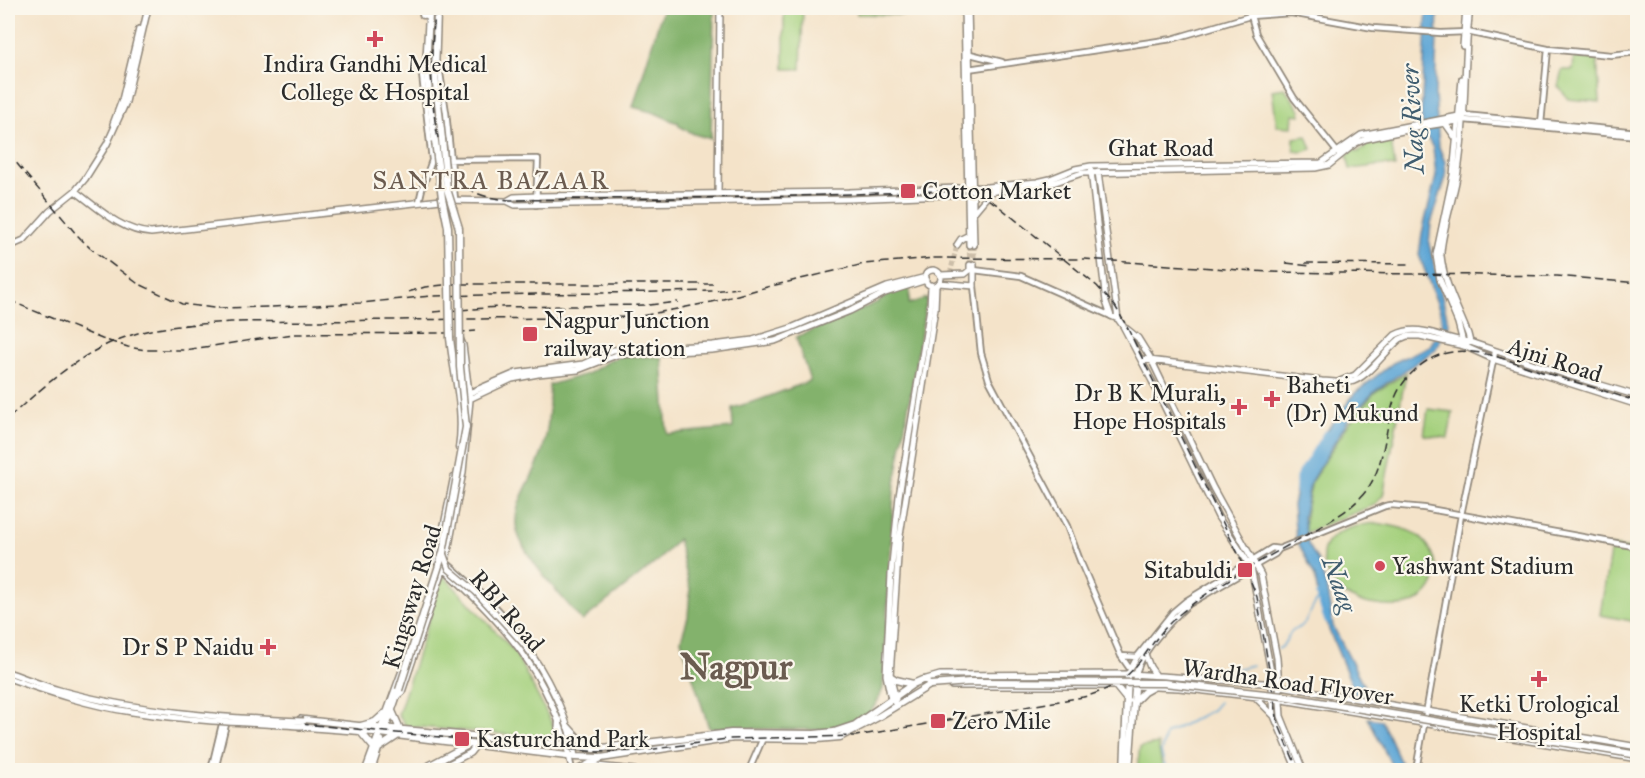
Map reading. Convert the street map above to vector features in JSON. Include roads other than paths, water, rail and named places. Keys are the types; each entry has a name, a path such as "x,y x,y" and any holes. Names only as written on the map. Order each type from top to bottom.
{"highway":[{"path":"398,693 440,558 466,427 459,336 459,228 447,189 427,70 430,11"},
{"path":"376,748 361,729 389,712 440,558 458,456 462,414 450,338 448,226 442,198 430,11"},
{"path":"1129,771 1131,673"},
{"path":"890,676 896,680 913,684"},
{"name":"Wardha Road Flyover","path":"922,680 931,682 967,678 1171,680 1291,694 1638,756"},
{"path":"366,771 376,748 399,733 476,736 594,749 731,732 814,734 834,732 855,725 922,680"},
{"path":"382,731 477,745 601,758 731,738 840,737 878,717 894,699 923,689 931,682"},
{"path":"1115,686 1131,702"},
{"path":"1124,771 1131,702 1153,687"},
{"name":"Kingsway Road","path":"376,748 398,693"},
{"path":"389,712 399,733"},
{"path":"552,744 558,736 559,720"},
{"path":"568,727 578,738 594,749"},
{"path":"476,736 477,745"},
{"path":"421,771 477,745"},
{"path":"371,771 376,748"},
{"path":"427,771 460,752"},
{"path":"578,771 601,758"}],"main road":[{"path":"8,247 24,240 50,212 75,191 82,180 113,126 131,71 146,8"},
{"path":"718,202 720,8"},
{"path":"966,8 970,54 967,69"},
{"path":"966,8 971,245 974,212 970,191"},
{"path":"1468,8 1456,191 1441,255 1446,282 1470,342"},
{"path":"1462,118 1451,189 1436,255 1440,280 1458,323 1458,343 1470,342 1638,396"},
{"name":"Ghat Road","path":"970,191 1037,182 1075,169 1297,169 1329,165 1339,153 1366,138 1420,124 1462,118"},
{"path":"1443,121 1458,141"},
{"path":"1097,170 1095,181 1106,302 1111,316 1118,319"},
{"path":"1097,170 1095,181 1118,319 1141,359 1229,537 1261,575 1279,677 1281,716 1303,771"},
{"name":"Ghat Road","path":"507,201 514,197 537,196 771,192 991,192 1044,186 1097,170"},
{"path":"1082,173 1095,181"},
{"path":"75,191 124,226 139,232 152,233 419,202 455,199 507,201"},
{"path":"771,192 771,200"},
{"path":"974,212 991,192"},
{"name":"Ghat Road","path":"507,201 515,205 718,202 850,199 894,193"},
{"path":"957,245 961,239 969,235"},
{"path":"460,397 472,396 512,379 578,370 617,355 712,350 775,340 850,311 885,293 930,282 941,275 965,274 972,268"},
{"path":"472,396 516,374 583,364 613,350 713,345 753,340 791,328 887,287 930,282 974,286 972,268"},
{"path":"894,699 886,675 899,543 935,309 928,272 938,271 941,275"},
{"path":"949,285 950,274"},
{"path":"1123,326 1138,338 1151,359 1252,563 1271,675 1274,716 1297,771"},
{"name":"Ajni Road","path":"1151,359 1322,381 1348,382 1356,380 1400,339 1431,335 1458,343 1493,359 1638,405"},
{"name":"Kingsway Road","path":"398,693 402,692 446,562 463,472 472,396 463,345 459,336"},
{"path":"1141,359 1151,359"},
{"path":"440,558 482,598 522,642 539,665 568,727 572,756"},
{"name":"RBI Road","path":"440,558 443,568 485,606 524,652 570,746"},
{"path":"890,648 890,676 894,699"},
{"path":"1145,654 1155,675"},
{"path":"8,671 57,688 116,702 226,714 298,718 303,723"},
{"path":"8,671 57,690 116,704 382,731"},
{"path":"922,680 940,675 1131,673 1263,684 1638,747"},
{"path":"1263,684 1271,675"},
{"path":"1279,677 1288,689"},
{"path":"8,678 57,695 130,712 175,718 303,723"},
{"path":"8,678 54,695 113,710 177,720 297,728 303,723"},
{"path":"923,689 954,686 1132,686 1254,696 1638,756"},
{"path":"1254,696 1274,716"},
{"path":"437,771 470,753 477,745"},
{"path":"588,765 634,771"}],"street":[{"path":"1249,8 1256,34 1294,98 1339,153"},
{"path":"967,69 1172,39 1250,16 1291,12 1373,27 1441,33 1465,32 1548,49 1611,55 1638,52"},
{"path":"1541,124 1548,49"},
{"path":"970,54 1005,63"},
{"path":"419,202 432,160 422,75 427,70"},
{"path":"435,71 438,70 441,81 455,199"},
{"path":"1462,118 1638,132"},
{"path":"1541,124 1638,136"},
{"path":"432,160 538,159 536,205"},
{"path":"972,268 1021,276 1111,316"},
{"path":"974,286 981,353 989,380 1067,526 1121,656 1131,673"},
{"path":"1094,309 1106,302"},
{"path":"1416,770 1461,515 1496,352"},
{"path":"1131,673 1137,657 1173,612 1186,601 1296,541 1391,505 1461,515 1638,547"},
{"path":"440,558 491,602 525,639 527,648"},
{"path":"1131,673 1167,626 1189,604 1252,563"},
{"path":"1121,656 1137,657"},
{"path":"213,771 226,714"},
{"path":"749,771 763,738"},
{"path":"572,756 572,771"},
{"path":"572,756 578,771"}],"water":[{"path":"1427,8 1438,8 1435,95 1439,147 1445,162 1446,177 1431,223 1429,244 1449,325 1435,350 1375,391 1350,417 1311,481 1303,517 1308,544 1317,559 1326,585 1333,626 1369,696 1356,695 1329,630 1315,577 1296,538 1293,505 1297,486 1330,426 1355,393 1393,363 1430,346 1442,325 1441,314 1419,255 1436,176 1433,148 1424,132 1421,116"},
{"path":"1368,718 1381,720 1404,770 1394,770"}],"waterway":[{"name":"Nag River","path":"1299,491 1299,478 1326,434"},
{"name":"Naag","path":"1319,595 1328,621"},
{"path":"1278,649 1282,647 1291,632 1304,624 1319,596"},
{"path":"1227,677 1236,669 1252,665"},
{"path":"1166,770 1161,752 1166,734 1212,710 1219,702"}],"tunnel":[{"path":"950,274 957,245"},
{"path":"969,245 970,265"},
{"path":"974,245 974,265"}],"railway":[{"path":"436,8 432,73 433,100 440,148 453,174 462,185 475,192 510,200 961,192 982,197 996,204 1097,286 1115,306 1126,325 1248,574 1257,597 1278,723 1298,770"},
{"path":"8,153 90,248 137,283 182,304 214,308 272,307 361,303 431,296 713,291 738,288"},
{"path":"184,325 231,322 636,317 712,302 864,264 934,258 1085,259 1269,272 1557,276 1638,283"},
{"path":"1286,263 1310,266"},
{"path":"1305,263 1411,264"},
{"path":"408,292 425,287 451,284 713,284"},
{"path":"8,300 102,339 145,350 185,350 293,334 476,331"},
{"path":"433,312 498,307 649,305 678,302"},
{"path":"8,418 68,368 100,348 145,331 193,324"},
{"path":"8,677 84,701 155,714 210,720 313,725 598,752 640,751 727,739 856,736 1083,697 1118,682 1130,673 1168,625 1181,613 1243,571 1336,518 1360,498 1375,476 1383,452 1390,414 1398,392 1411,374 1429,360 1460,351 1476,352 1638,402"}],"place":[{"name":"Indira Gandhi Medical College & Hospital","path":"375,39"},
{"name":"Cotton Market","path":"908,191"},
{"name":"Nagpur Junction railway station","path":"530,334"},
{"name":"Baheti (Dr) Mukund","path":"1272,399"},
{"name":"Dr B K Murali, Hope Hospitals","path":"1239,407"},
{"name":"Yashwant Stadium","path":"1380,566"},
{"name":"Sitabuldi","path":"1245,570"},
{"name":"Dr S P Naidu","path":"268,647"},
{"name":"Ketki Urological Hospital","path":"1539,679"},
{"name":"Zero Mile","path":"938,721"},
{"name":"Kasturchand Park","path":"462,739"}],"district":[{"name":"SANTRA BAZAAR","path":"491,180"},
{"name":"Nagpur","path":"736,667"}]}
